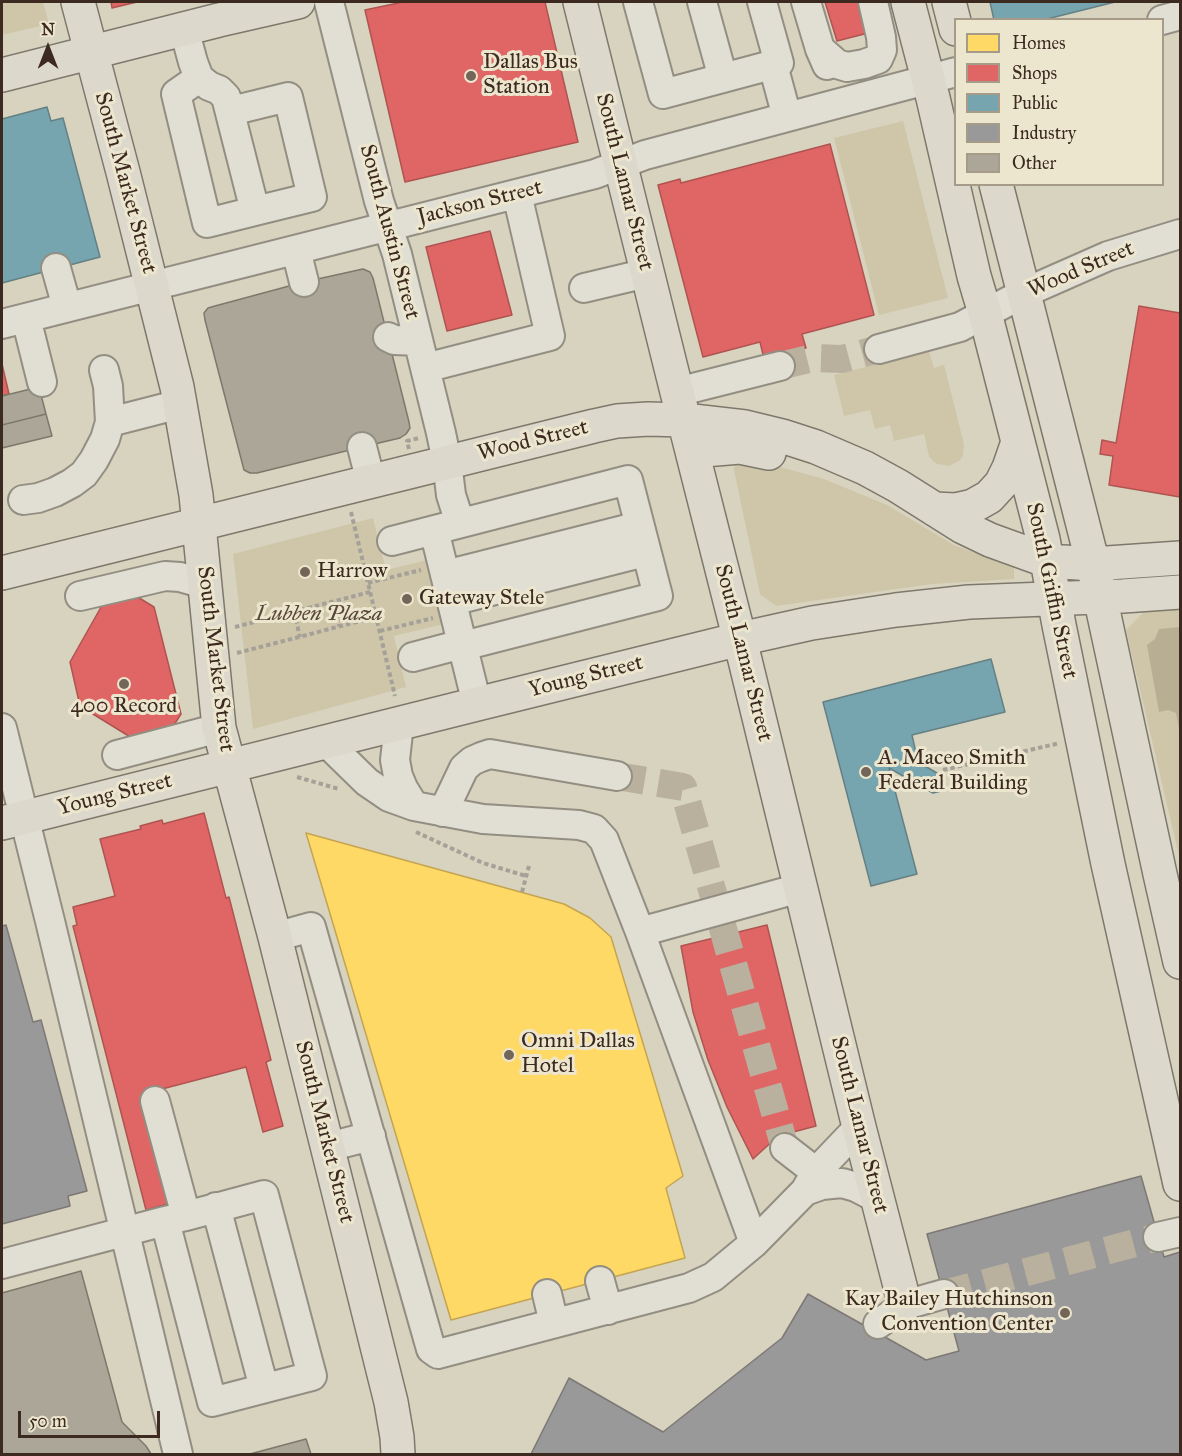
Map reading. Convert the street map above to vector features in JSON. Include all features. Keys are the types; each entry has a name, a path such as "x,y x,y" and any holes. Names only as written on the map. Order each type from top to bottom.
{"main road":[{"name":"South Market Street","path":"78,2 152,286 178,396 196,495 219,728 328,1147 391,1402 397,1446"},
{"path":"2,75 184,29 216,11 298,2"},
{"name":"South Lamar Street","path":"580,2 905,1305"},
{"name":"South Griffin Street","path":"908,2 941,75 954,154"},
{"path":"949,2 954,21"},
{"name":"South Griffin Street","path":"959,186 974,276 1048,561 1134,983 1172,1118 1180,1185"},
{"name":"South Griffin Street","path":"997,186 1101,597 1180,962"},
{"name":"Wood Street","path":"2,573 617,421 648,419 745,427 816,447 865,468 963,527 990,540 1048,561"},
{"path":"934,509 955,510 973,506 988,496 1001,484 1018,442"},
{"path":"1048,561 1093,564 1180,558"},
{"name":"Young Street","path":"12,820 326,742 397,710 477,704 812,623 969,602 1101,597 1180,591"},
{"path":"1134,983 1180,970"}],"street":[{"name":"South Austin Street","path":"329,2 379,201 397,254 447,462 451,495 447,527 448,588 477,704"},
{"path":"638,2 663,94 779,63 762,2"},
{"path":"702,2 723,78"},
{"path":"806,2 841,102"},
{"path":"825,52 837,64 847,66 878,59 882,50 881,37 873,2"},
{"path":"1164,19 1180,15"},
{"path":"184,29 199,78 226,97 255,211"},
{"path":"769,66 782,119"},
{"name":"Jackson Street","path":"14,321 595,174 645,155 941,75"},
{"path":"199,78 176,94 207,223 312,197 288,97 231,111"},
{"path":"388,337 422,355 550,336 517,194"},
{"name":"Wood Street","path":"879,349 960,327 1024,294 1108,256 1180,234"},
{"path":"296,250 304,282"},
{"path":"56,268 67,307"},
{"path":"585,288 647,273"},
{"path":"14,321 42,382"},
{"path":"684,421 780,366"},
{"path":"22,500 38,498 72,483 84,474 94,460 105,440 110,414 108,386 104,370"},
{"path":"110,414 178,396"},
{"path":"362,447 371,482"},
{"path":"392,541 628,480 658,596 413,657"},
{"path":"448,588 642,539"},
{"path":"80,596 165,576 180,577 205,584"},
{"path":"397,710 395,760 398,776 414,806"},
{"path":"2,728 12,820 53,933 178,1455"},
{"path":"117,755 219,728"},
{"path":"326,742 367,782 389,797 414,806 483,819 579,825 594,829 604,840 754,1243"},
{"path":"442,812 464,768 472,761 490,754 617,776"},
{"path":"640,932 801,888"},
{"path":"275,937 311,927 431,1349 438,1354 689,1288 713,1277 754,1243 859,1127"},
{"path":"2,1264 125,1231 175,1218 216,1207 264,1195 312,1376 212,1402 175,1218 155,1101"},
{"path":"328,1147 371,1137"},
{"path":"785,1148 811,1182 856,1187 877,1198"},
{"path":"216,1207 264,1388"},
{"path":"600,1281 608,1310"},
{"path":"547,1294 554,1323"},
{"path":"878,1324 905,1305 944,1294"}],"path":[{"path":"407,441 422,438"},
{"path":"351,512 397,710"},
{"path":"368,583 448,588"},
{"path":"380,631 448,588"},
{"path":"234,627 370,592"},
{"path":"334,602 339,626"},
{"path":"294,612 300,637"},
{"path":"237,653 376,617"},
{"path":"944,770 1061,743"},
{"path":"522,892 529,866"}],"green space":[{"path":"2,2 43,2 49,24 2,35"},
{"path":"903,121 948,298 879,315 834,138"},
{"path":"929,351 934,368 944,365 964,444 963,456 949,466 937,464 929,456 924,434 894,441 890,425 875,429 870,410 844,416 834,375"},
{"path":"747,458 824,479 887,505 954,545 1014,568 1014,579 932,584 776,606 760,594 734,470 735,463"},
{"name":"Lubben Plaza","path":"373,518 386,570 431,559 448,623 394,636 406,687 253,729 233,554"},
{"path":"1180,607 1180,860 1126,630 1145,611"}],"shaded area":[{"path":"1180,627 1180,734 1176,713 1168,710 1159,712 1147,645 1155,639 1159,629"}],"building: Homes":[{"name":"Omni Dallas Hotel","path":"306,833 564,904 590,918 611,937 683,1176 666,1188 685,1258 451,1320"}],"building: Shops":[{"path":"111,2 137,2 112,8"},
{"name":"Dallas Bus Station","path":"403,2 545,2 578,142 405,182 365,10"},
{"path":"825,2 869,2 876,31 837,41"},
{"path":"830,144 874,315 802,334 806,348 764,359 760,342 703,357 658,185 680,179 681,183"},
{"path":"490,231 512,315 447,331 426,247"},
{"path":"1139,306 1180,313 1180,497 1109,485 1113,456 1100,454 1102,440 1116,443"},
{"path":"2,364 9,394 2,396"},
{"name":"400 Record","path":"131,593 154,607 181,714 167,736 140,743 80,706 70,662 105,600"},
{"path":"204,813 226,898 229,897 271,1060 266,1062 283,1126 263,1132 246,1067 143,1094 171,1203 146,1210 73,926 77,925 73,907 115,896 100,839 141,829 140,826 162,820 163,824"},
{"path":"767,925 816,1126 778,1136 753,1159 727,1107 708,1060 693,1012 681,946"}],"building: Public":[{"path":"990,2 1115,2 1051,18 994,18"},
{"path":"47,107 51,121 63,118 100,257 2,283 2,119"},
{"name":"A. Maceo Smith Federal Building","path":"991,659 1005,712 912,735 918,762 942,776 945,790 933,793 889,768 917,874 871,886 823,702"}],"building: Industry":[{"path":"6,925 33,1022 41,1020 87,1191 68,1196 70,1206 2,1224 2,926"},
{"name":"Kay Bailey Hutchinson Convention Center","path":"1141,1176 1164,1257 1180,1252 1180,1454 531,1454 569,1378 663,1432 782,1338 808,1294 926,1360 959,1351 927,1234"}],"building: Other":[{"path":"363,269 370,272 373,278 410,428 400,438 257,473 244,470 204,313 208,308 215,306"},
{"path":"39,387 46,414 2,425 2,396"},
{"path":"46,414 52,436 2,448 2,425"},
{"path":"81,1271 122,1422 151,1454 2,1454 2,1293"},
{"path":"306,1439 311,1454 250,1454"}],"tunnel":[{"path":"780,366 813,358 842,359 879,349"},
{"path":"617,776 683,787 785,1148"},
{"path":"944,1294 1158,1237"}],"place":[{"name":"Dallas Bus Station","path":"471,76"},
{"name":"Harrow","path":"305,572"},
{"name":"Gateway Stele","path":"407,599"},
{"name":"400 Record","path":"124,684"},
{"name":"A. Maceo Smith Federal Building","path":"866,772"},
{"name":"Omni Dallas Hotel","path":"509,1055"},
{"name":"Kay Bailey Hutchinson Convention Center","path":"1065,1313"}]}
